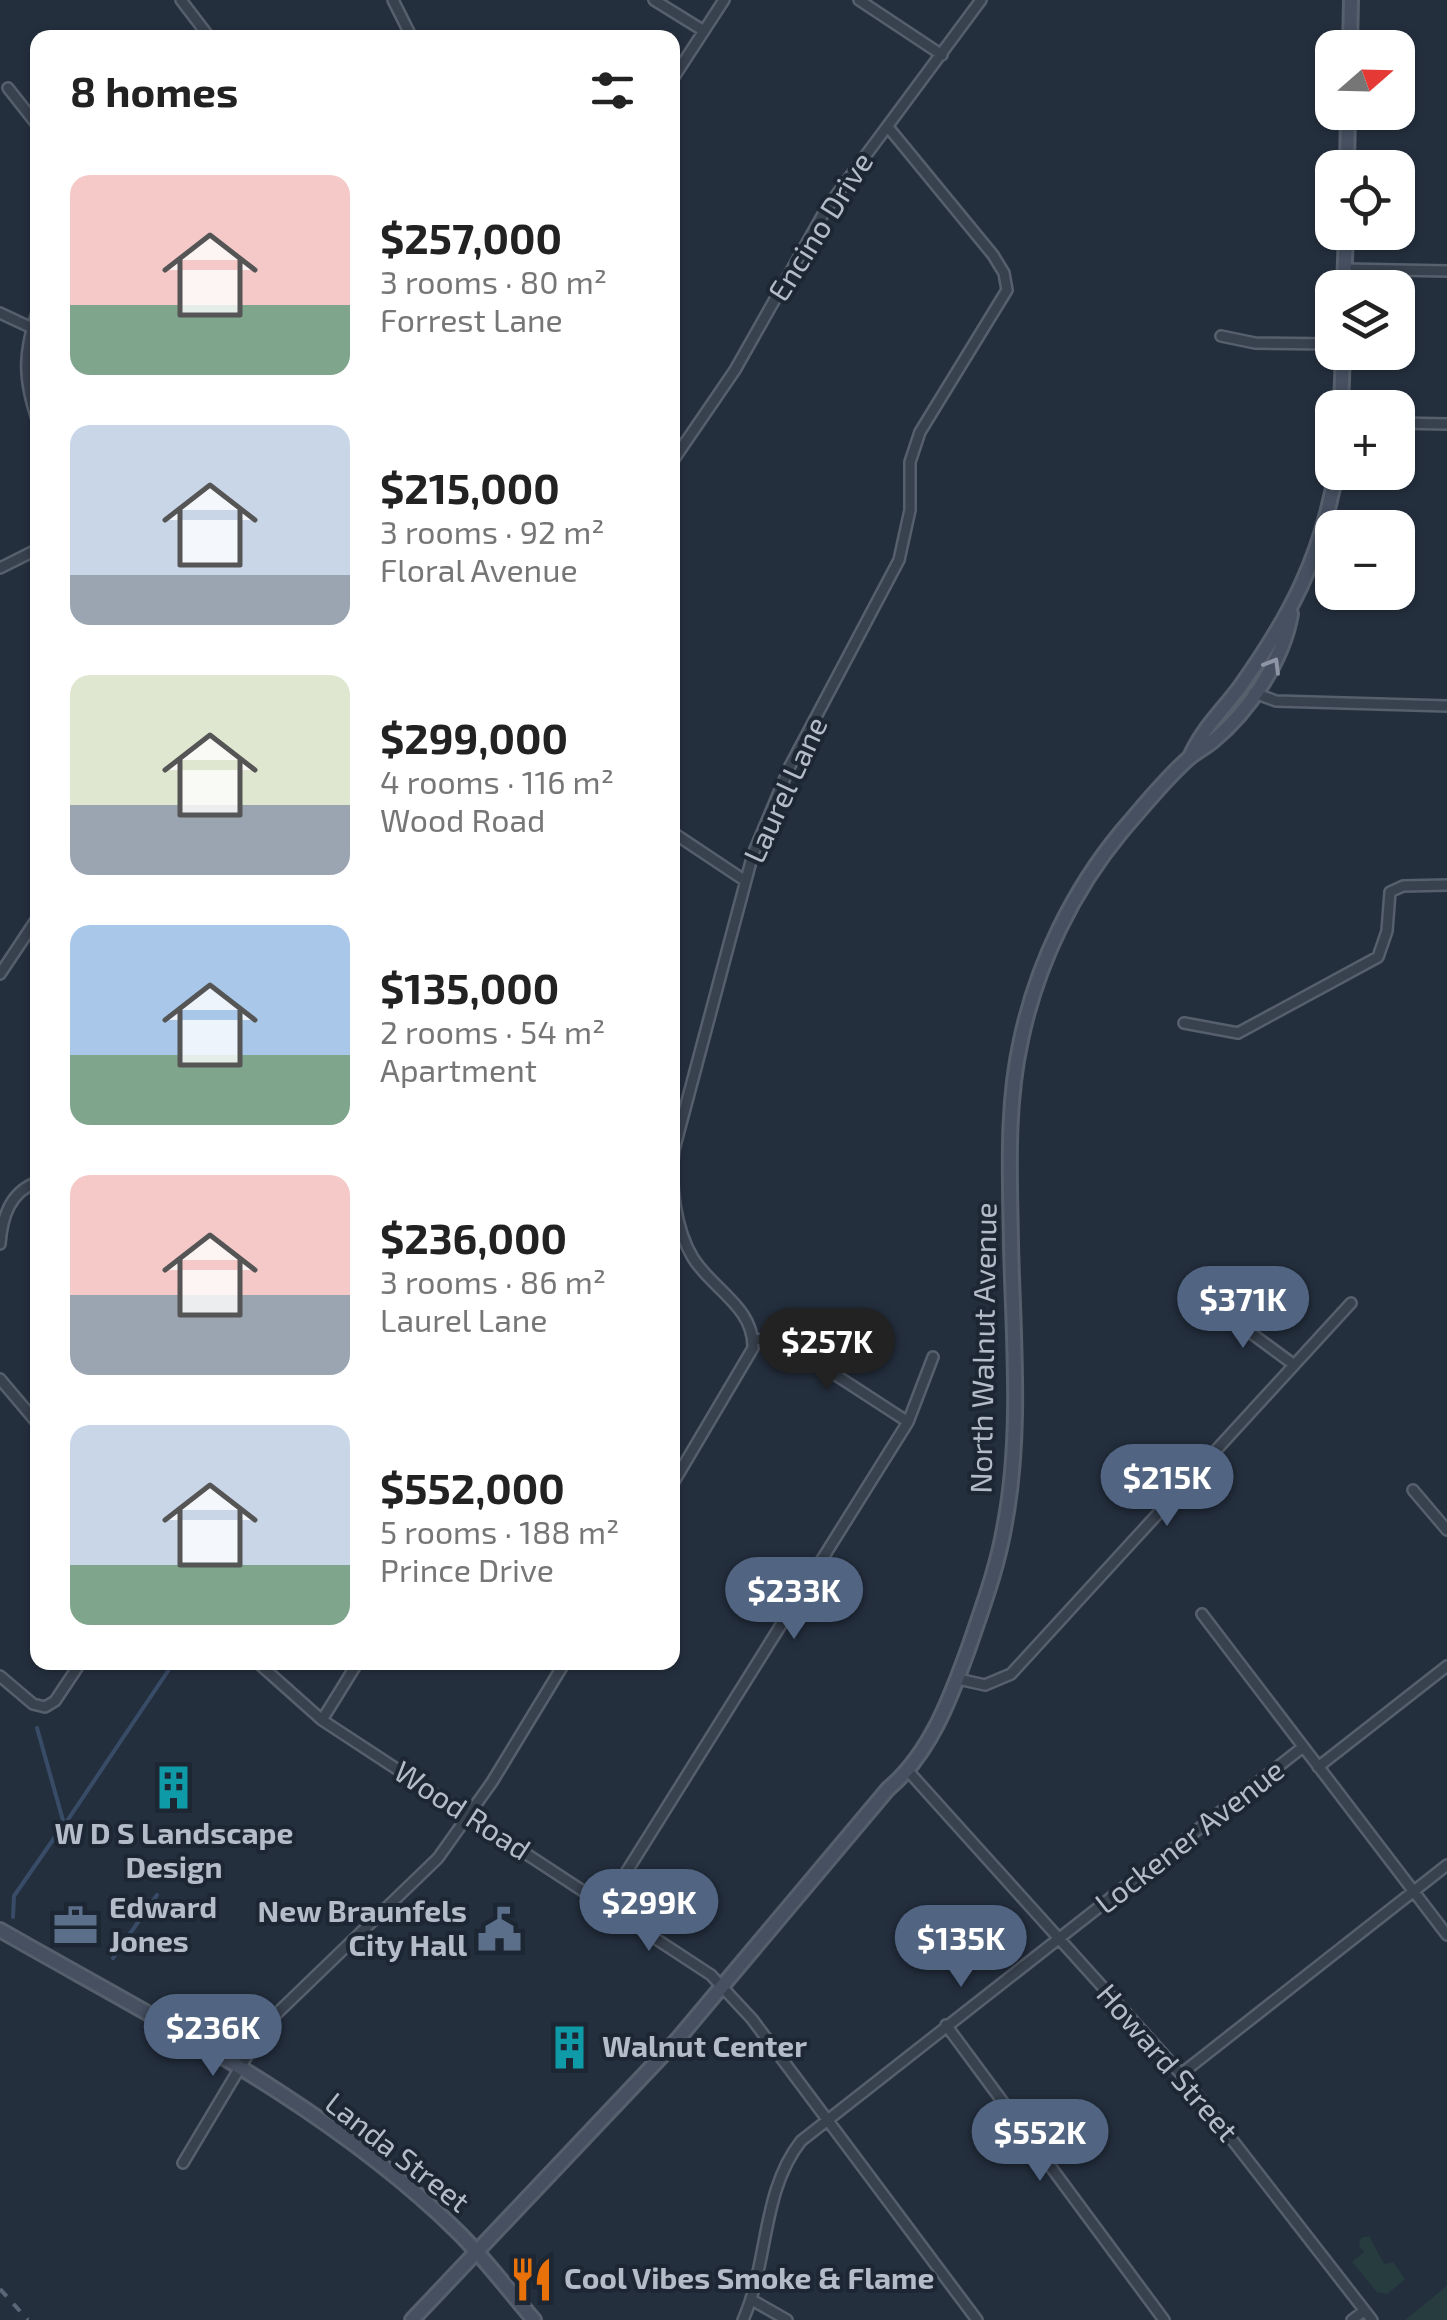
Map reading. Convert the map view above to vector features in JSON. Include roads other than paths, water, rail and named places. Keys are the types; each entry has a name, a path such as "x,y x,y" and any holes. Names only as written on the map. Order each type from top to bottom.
{"main road":[{"path":"1350,30 1351,0"},
{"path":"1345,269 1346,250"},
{"name":"North Walnut Avenue","path":"412,2320 723,1987 888,1789 909,1772 958,1679 990,1586 1008,1505 1013,1431 1009,1148 1022,1037 1048,954 1082,888 1124,830 1190,757 1217,738 1254,693 1284,647 1291,614 1321,540 1332,490"},
{"name":"North Walnut Avenue","path":"1190,757 1200,735 1291,614"},
{"name":"Landa Street","path":"0,1930 240,2070 358,2149 476,2250 534,2320"}],"street":[{"path":"181,0 204,30"},
{"path":"393,0 408,30"},
{"path":"654,0 704,32"},
{"path":"680,68 724,0"},
{"path":"859,0 942,55"},
{"name":"Encino Drive","path":"680,450 735,370 826,209 982,0"},
{"path":"8,88 30,116"},
{"name":"Laurel Lane","path":"680,1113 744,880 784,781 899,560 910,510 910,462 920,432 943,389 1006,298 1000,264 888,127"},
{"path":"1345,269 1447,271"},
{"path":"0,313 30,327"},
{"path":"1221,336 1255,343 1315,344"},
{"path":"30,338 24,370 30,392"},
{"path":"1415,423 1447,424"},
{"path":"0,568 30,553"},
{"path":"1254,693 1276,700 1447,706"},
{"path":"680,837 744,880"},
{"path":"1184,1023 1238,1032 1378,957 1386,931 1390,892 1403,886 1447,884"},
{"path":"0,974 30,929"},
{"path":"0,1244 2,1221 12,1202 30,1185"},
{"name":"Laurel Lane","path":"680,1213 685,1240 704,1273 743,1313 753,1339"},
{"path":"958,1679 985,1685 1010,1674 1351,1303"},
{"path":"1217,1308 1292,1364"},
{"path":"680,1471 744,1369 753,1339 786,1342 908,1422"},
{"path":"607,1903 908,1422 934,1357"},
{"path":"0,1379 30,1415"},
{"path":"1413,1490 1447,1530"},
{"path":"1202,1614 1447,1935"},
{"name":"Lockener Avenue","path":"1318,1766 1447,1666"},
{"path":"0,1676 33,1704 45,1707 55,1701 76,1670"},
{"name":"Wood Road","path":"266,1670 322,1720 702,1967 723,1987 828,2119 977,2320"},
{"path":"322,1720 353,1670"},
{"path":"183,2164 276,2012 423,1876 470,1816 560,1670"},
{"name":"Lockener Avenue","path":"743,2320 752,2300 786,2160 828,2119 1303,1747"},
{"name":"Howard Street","path":"909,1772 1181,2074 1372,2320"},
{"path":"1181,2074 1447,1865"},
{"path":"946,2026 1164,2320"},
{"path":"752,2300 786,2320"},
{"path":"1352,2320 1364,2311"}],"waterway":[{"path":"65,1824 169,1670"},
{"path":"13,1917 14,1896 64,1824 37,1728"},
{"path":"113,1958 157,1895"}],"railway":[{"path":"0,2289 28,2320"}],"place":[{"name":"W D S Landscape Design","path":"174,1787"},
{"name":"Edward Jones","path":"76,1925"},
{"name":"New Braunfels City Hall","path":"500,1929"},
{"name":"Walnut Center","path":"569,2047"},
{"name":"Cool Vibes Smoke & Flame","path":"531,2279"}]}
